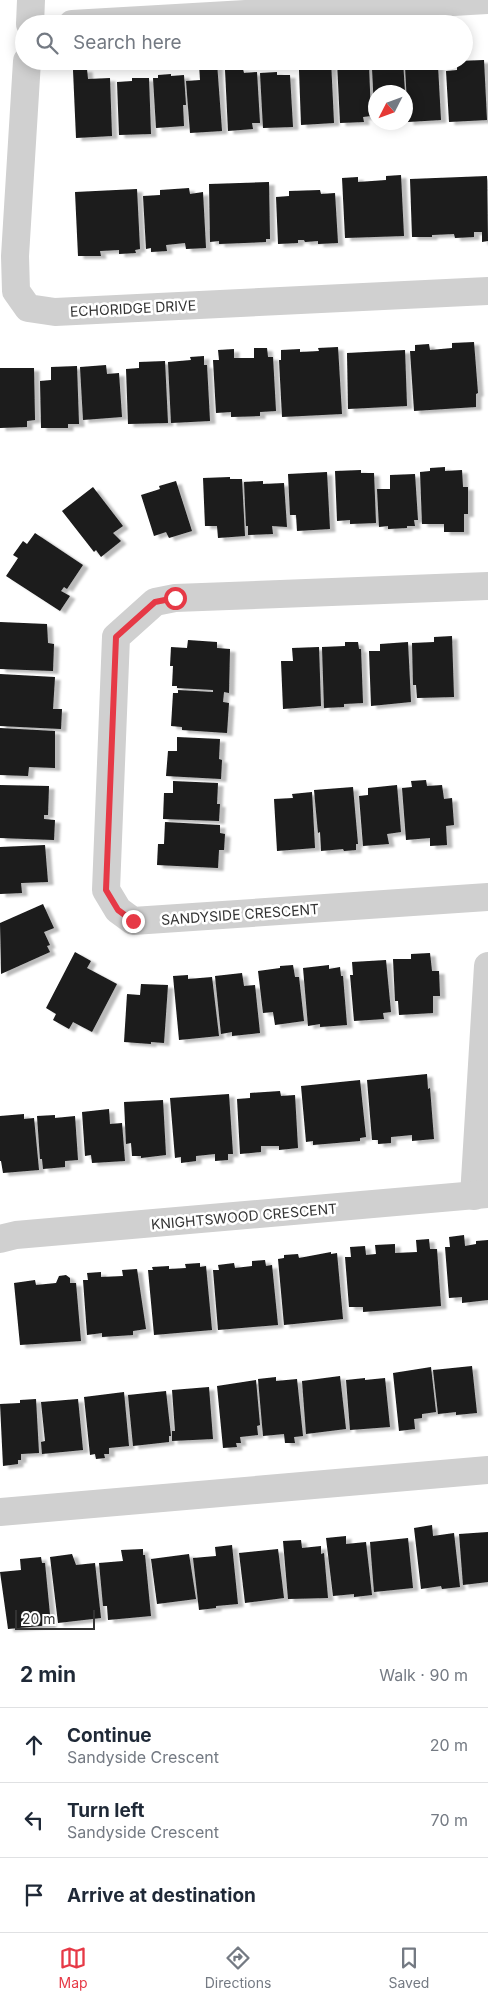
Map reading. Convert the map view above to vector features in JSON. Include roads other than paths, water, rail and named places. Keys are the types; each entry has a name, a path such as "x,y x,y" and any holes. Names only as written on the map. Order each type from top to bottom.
{"street":[{"path":"30,0 30,15"},
{"path":"228,15 488,0"},
{"name":"ECHORIDGE DRIVE","path":"26,70 15,256 16,291 28,308 55,312 488,291"},
{"name":"SANDYSIDE CRESCENT","path":"488,586 175,598 155,602 116,637 106,890 118,910 133,921 488,897"},
{"path":"481,1195 488,966"},
{"name":"KNIGHTSWOOD CRESCENT","path":"0,1239 16,1235 481,1195"},
{"path":"0,1512 488,1470"}]}
